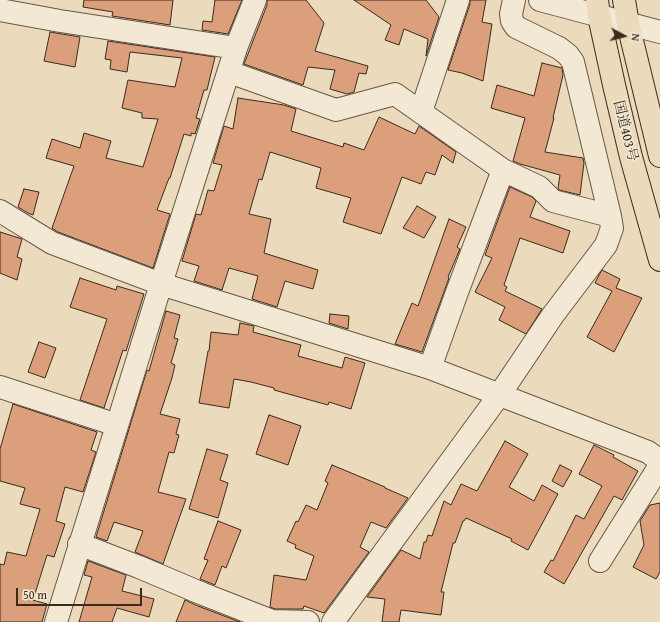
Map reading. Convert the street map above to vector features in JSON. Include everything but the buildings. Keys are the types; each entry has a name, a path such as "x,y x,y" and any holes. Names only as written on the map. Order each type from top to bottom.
{"highway":[{"name":"国道403号","path":"624,0 628,24 660,156"},
{"name":"国道403号","path":"598,8 631,158 660,260"}],"street":[{"path":"56,622 79,544 236,48 255,0"},
{"path":"421,112 458,0"},
{"path":"333,622 500,394 553,315 606,245 612,228 574,62 559,48 516,27 512,21 511,14 514,0"},
{"path":"540,0 598,8 628,24 660,32"},
{"path":"0,10 60,21 236,48"},
{"path":"229,72 336,110 395,94 503,170 539,187 553,201 610,216"},
{"path":"430,368 458,288 503,170"},
{"path":"0,211 52,244 161,284 430,368 648,452 660,460"},
{"path":"1,390 117,425"},
{"path":"600,561 660,467"},
{"path":"79,544 272,621 308,622"}]}
